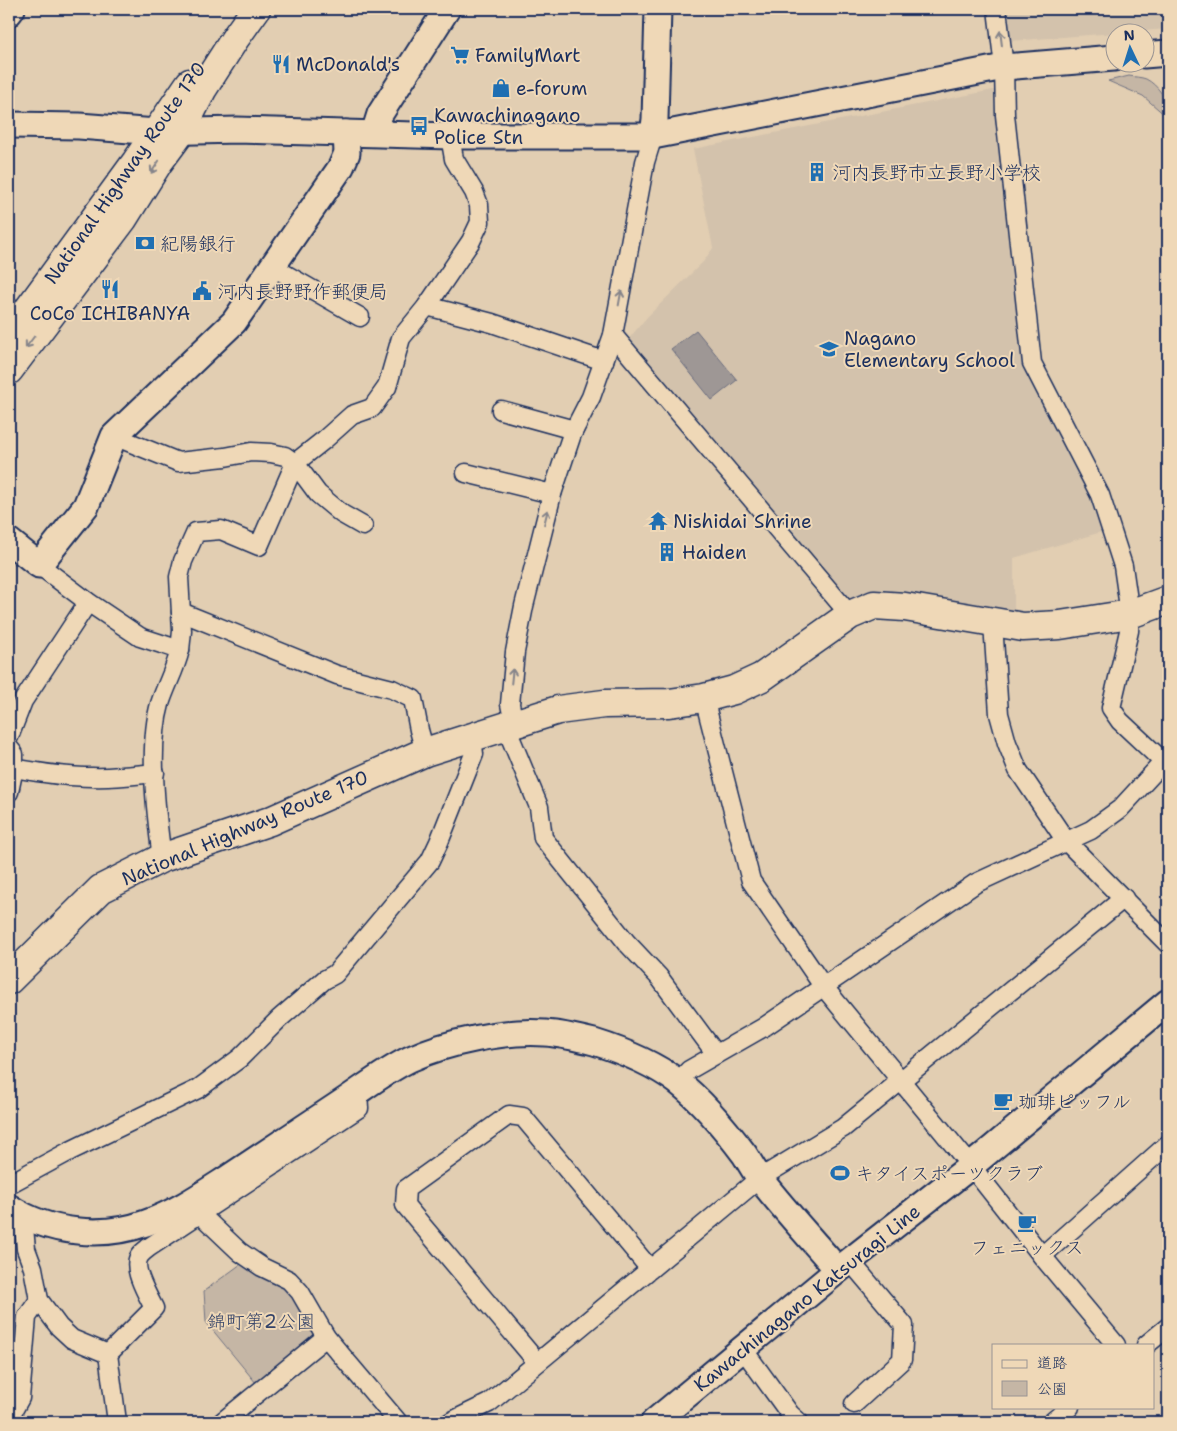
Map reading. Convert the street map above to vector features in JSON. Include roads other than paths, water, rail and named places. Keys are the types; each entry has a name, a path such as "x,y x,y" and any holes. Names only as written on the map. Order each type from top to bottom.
{"highway":[{"name":"National Highway Route 170","path":"9,370 123,219 158,163 169,132 239,9"},
{"name":"National Highway Route 170","path":"9,336 119,185 169,132 202,90 256,9"},
{"name":"National Highway Route 170","path":"9,980 101,888 162,858 270,821 425,752 558,710 604,704 669,703 704,698 734,690 762,677 850,615 874,605 905,607 1023,627 1060,625 1130,614 1168,600"}],"street":[{"path":"9,14 12,9"},
{"path":"374,134 380,114 447,9"},
{"path":"658,9 655,119 645,162 613,335 591,398 574,430 552,494 524,606 515,652 510,725 539,807 543,838 621,936 660,977 716,1054"},
{"path":"678,1082 689,1070 764,1027 976,883 1091,830 1120,809 1167,762 1120,721 1111,708 1129,631 1130,614 1123,566 1100,495 1032,363 1005,115 1004,67 997,9"},
{"path":"1154,54 1168,53"},
{"path":"9,125 80,126 169,132 237,130 450,136 652,136 1004,67 1104,59"},
{"path":"39,565 86,506 114,436 234,322 273,268 342,167 346,153 346,133"},
{"path":"162,858 156,811 155,738 160,705 176,668 180,650 182,631 179,577 183,561 196,532 221,530 259,546 296,463 352,415 372,408 387,387 401,338 427,306 471,241 480,222 479,205 474,192 454,159 450,136"},
{"path":"273,268 360,317"},
{"path":"427,306 492,323 604,360"},
{"path":"613,335 850,615"},
{"path":"500,410 574,430"},
{"path":"114,436 178,462 251,452 285,456 296,463 318,494 342,514 363,526"},
{"path":"466,473 552,494"},
{"path":"9,541 88,602 140,636 180,650"},
{"path":"9,737 23,701 88,602"},
{"path":"181,612 338,675 392,689 413,699 425,752"},
{"path":"993,623 999,714 1007,743 1018,770 1066,841 1168,944"},
{"path":"704,698 751,880 823,986 1115,1344"},
{"path":"9,1184 70,1151 198,1089 240,1058 324,980 335,974 430,861 474,754 472,738"},
{"path":"9,748 14,754 14,768 9,792"},
{"path":"14,768 94,778 155,773"},
{"path":"450,1422 489,1403 536,1362 760,1178 843,1128 1124,898"},
{"name":"Kawachinagano Katsuragi Line","path":"654,1422 844,1266 971,1166 1168,1002"},
{"path":"16,1212 43,1224 67,1230 92,1232 116,1230 146,1223 178,1208 211,1189 409,1060 430,1051 456,1044 515,1033 545,1032 573,1036 639,1058 678,1082 717,1120 746,1156 760,1178 844,1266 904,1325 902,1360 854,1404"},
{"path":"108,1354 154,1308 141,1280 137,1262 140,1256 148,1248 360,1108 358,1092"},
{"path":"536,1362 405,1205 406,1189 509,1115 523,1117 650,1269"},
{"path":"1042,1256 1168,1144"},
{"path":"16,1212 33,1268 39,1300 59,1327 72,1339 108,1354"},
{"path":"200,1214 240,1252 262,1267 289,1280 300,1292 326,1337 398,1422"},
{"path":"9,1418 20,1398 27,1317 39,1300"},
{"path":"1147,1344 1168,1327"},
{"path":"222,1422 326,1337"},
{"path":"9,1349 25,1342"},
{"path":"743,1349 790,1414 799,1422"},
{"path":"108,1354 117,1422"},
{"path":"1052,1422 1069,1408"}],"place":[{"name":"FamilyMart","path":"460,55"},
{"name":"McDonald's","path":"281,64"},
{"name":"e-forum","path":"501,88"},
{"name":"Kawachinagano Police Stn","path":"419,126"},
{"name":"河内長野市立長野小学校","path":"817,172"},
{"name":"紀陽銀行","path":"145,243"},
{"name":"CoCo ICHIBANYA","path":"110,289"},
{"name":"河内長野野作郵便局","path":"202,291"},
{"name":"Nagano Elementary School","path":"829,349"},
{"name":"Nishidai Shrine","path":"658,521"},
{"name":"Haiden","path":"667,552"},
{"name":"珈琲ピッフル","path":"1003,1101"},
{"name":"キタイスポーツクラブ","path":"840,1173"},
{"name":"フェニックス","path":"1027,1223"}],"park label":[{"name":"錦町第2公園","path":"261,1321"}]}
